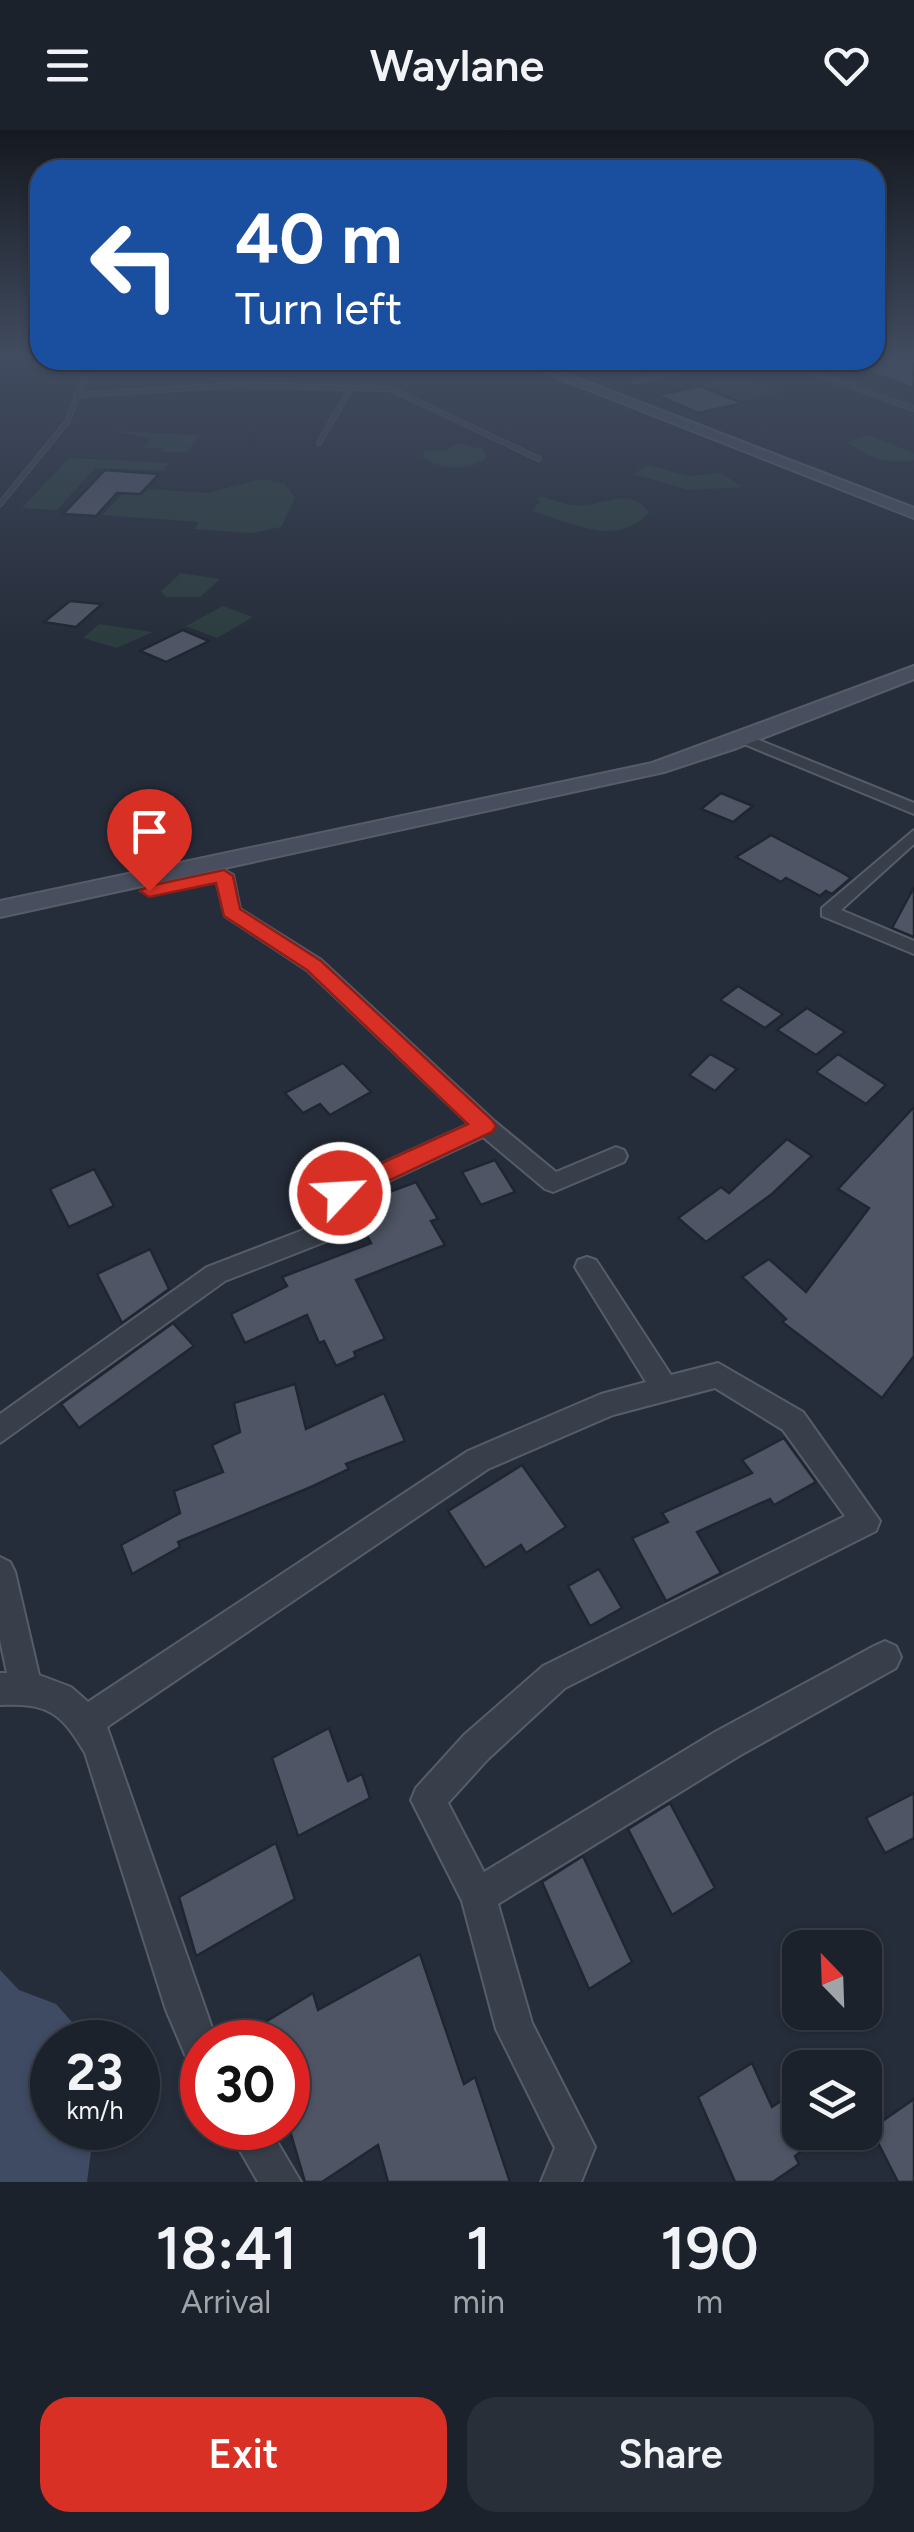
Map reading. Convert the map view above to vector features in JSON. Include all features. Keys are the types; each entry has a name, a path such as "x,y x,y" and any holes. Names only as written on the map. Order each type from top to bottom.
{"street":[{"path":"755,452 914,513"},
{"path":"0,923 697,772 914,672"},
{"path":"0,908 657,768 754,743 914,688"},
{"path":"754,743 914,809"},
{"path":"914,835 828,912 914,948"},
{"path":"224,876 231,912 314,965 484,1126 553,1183 616,1156"},
{"path":"340,1193 484,1126"},
{"path":"0,1430 216,1274 342,1226"},
{"path":"587,1267 665,1389"},
{"path":"86,1722 478,1460 610,1403 718,1375 793,1421 866,1522 554,1677 476,1747 428,1800 478,1896 514,2029 575,2148 562,2182"},
{"path":"0,1572 13,1688 63,1696 100,1745 191,2020"},
{"path":"478,1896 727,1744 884,1658"},
{"path":"261,2150 281,2182"}],"lane":[{"path":"0,504 43,452"},
{"path":"524,452 539,459"}],"shaded area":[{"path":"425,452 484,452 487,458 455,468 423,457"},
{"path":"862,452 911,452 914,460 896,462"},
{"path":"69,458 169,463 163,471 95,468 57,510 22,508"},
{"path":"649,465 688,476 721,473 742,487 689,490 633,474"},
{"path":"262,479 285,484 295,498 281,527 251,533 194,529 199,522 102,515 123,494 142,495 148,489 207,493"},
{"path":"541,496 573,505 632,500 649,512 623,529 593,530 532,511 540,501 535,499"},
{"path":"181,573 220,579 200,597 166,597 161,591"},
{"path":"223,606 253,617 217,638 186,626"},
{"path":"99,624 153,632 117,648 83,638"}],"water":[{"path":"0,1970 19,1990 56,2004 70,2020 30,2020 30,2150 91,2150 87,2182 0,2182"}],"building":[{"path":"105,470 159,474 140,494 117,493 96,516 63,514"},
{"path":"70,601 102,604 76,627 44,622"},
{"path":"183,630 209,641 166,662 140,651"},
{"path":"721,793 753,806 733,822 701,809"},
{"path":"771,835 851,878 832,894 826,891 820,896 786,878 781,882 736,857"},
{"path":"914,887 914,937 892,928"},
{"path":"738,986 783,1014 765,1028 720,1000"},
{"path":"807,1008 845,1032 816,1055 777,1030"},
{"path":"710,1054 737,1069 715,1091 689,1075"},
{"path":"838,1054 886,1085 866,1104 816,1072"},
{"path":"343,1063 371,1092 330,1115 320,1104 303,1113 285,1093"},
{"path":"914,1107 914,1356 882,1398 782,1322 786,1319 742,1277 769,1259 806,1292 869,1208 838,1189"},
{"path":"787,1139 812,1156 772,1194 706,1242 678,1218 721,1187 729,1193"},
{"path":"495,1160 515,1192 481,1205 462,1172"},
{"path":"94,1169 114,1206 69,1227 50,1189"},
{"path":"416,1182 438,1219 431,1221 445,1245 356,1280 385,1339 354,1352 356,1357 336,1366 324,1341 319,1343 307,1315 245,1343 231,1314 287,1286 282,1277 371,1243 351,1206"},
{"path":"150,1249 169,1289 122,1323 97,1274"},
{"path":"173,1323 194,1346 79,1428 61,1404"},
{"path":"295,1384 306,1429 384,1393 405,1441 346,1464 349,1469 311,1487 178,1542 180,1547 132,1574 121,1545 180,1513 174,1491 223,1472 212,1445 240,1432 234,1403"},
{"path":"784,1438 816,1482 774,1505 770,1499 697,1532 721,1573 666,1601 632,1538 668,1522 662,1513 752,1473 742,1460"},
{"path":"522,1465 566,1527 526,1553 521,1545 485,1568 448,1511"},
{"path":"599,1569 622,1608 590,1626 568,1586"},
{"path":"329,1728 348,1781 362,1774 370,1798 298,1836 272,1758"},
{"path":"914,1793 914,1838 885,1853 866,1818"},
{"path":"670,1803 715,1888 672,1915 628,1829"},
{"path":"276,1843 295,1899 196,1956 179,1897"},
{"path":"583,1856 632,1962 589,1989 542,1882"},
{"path":"420,1954 464,2084 475,2077 510,2182 388,2182 378,2145 322,2182 305,2182 296,2150 310,2150 310,2020 268,2020 313,1993 318,2010"},
{"path":"752,2063 772,2107 782,2100 782,2150 803,2150 795,2156 799,2164 773,2182 735,2182 698,2097"},
{"path":"914,2099 914,2182 898,2182 882,2150 882,2121"}],"route":[{"path":"149,891 224,876 231,912 314,965 484,1126 340,1193"}]}
